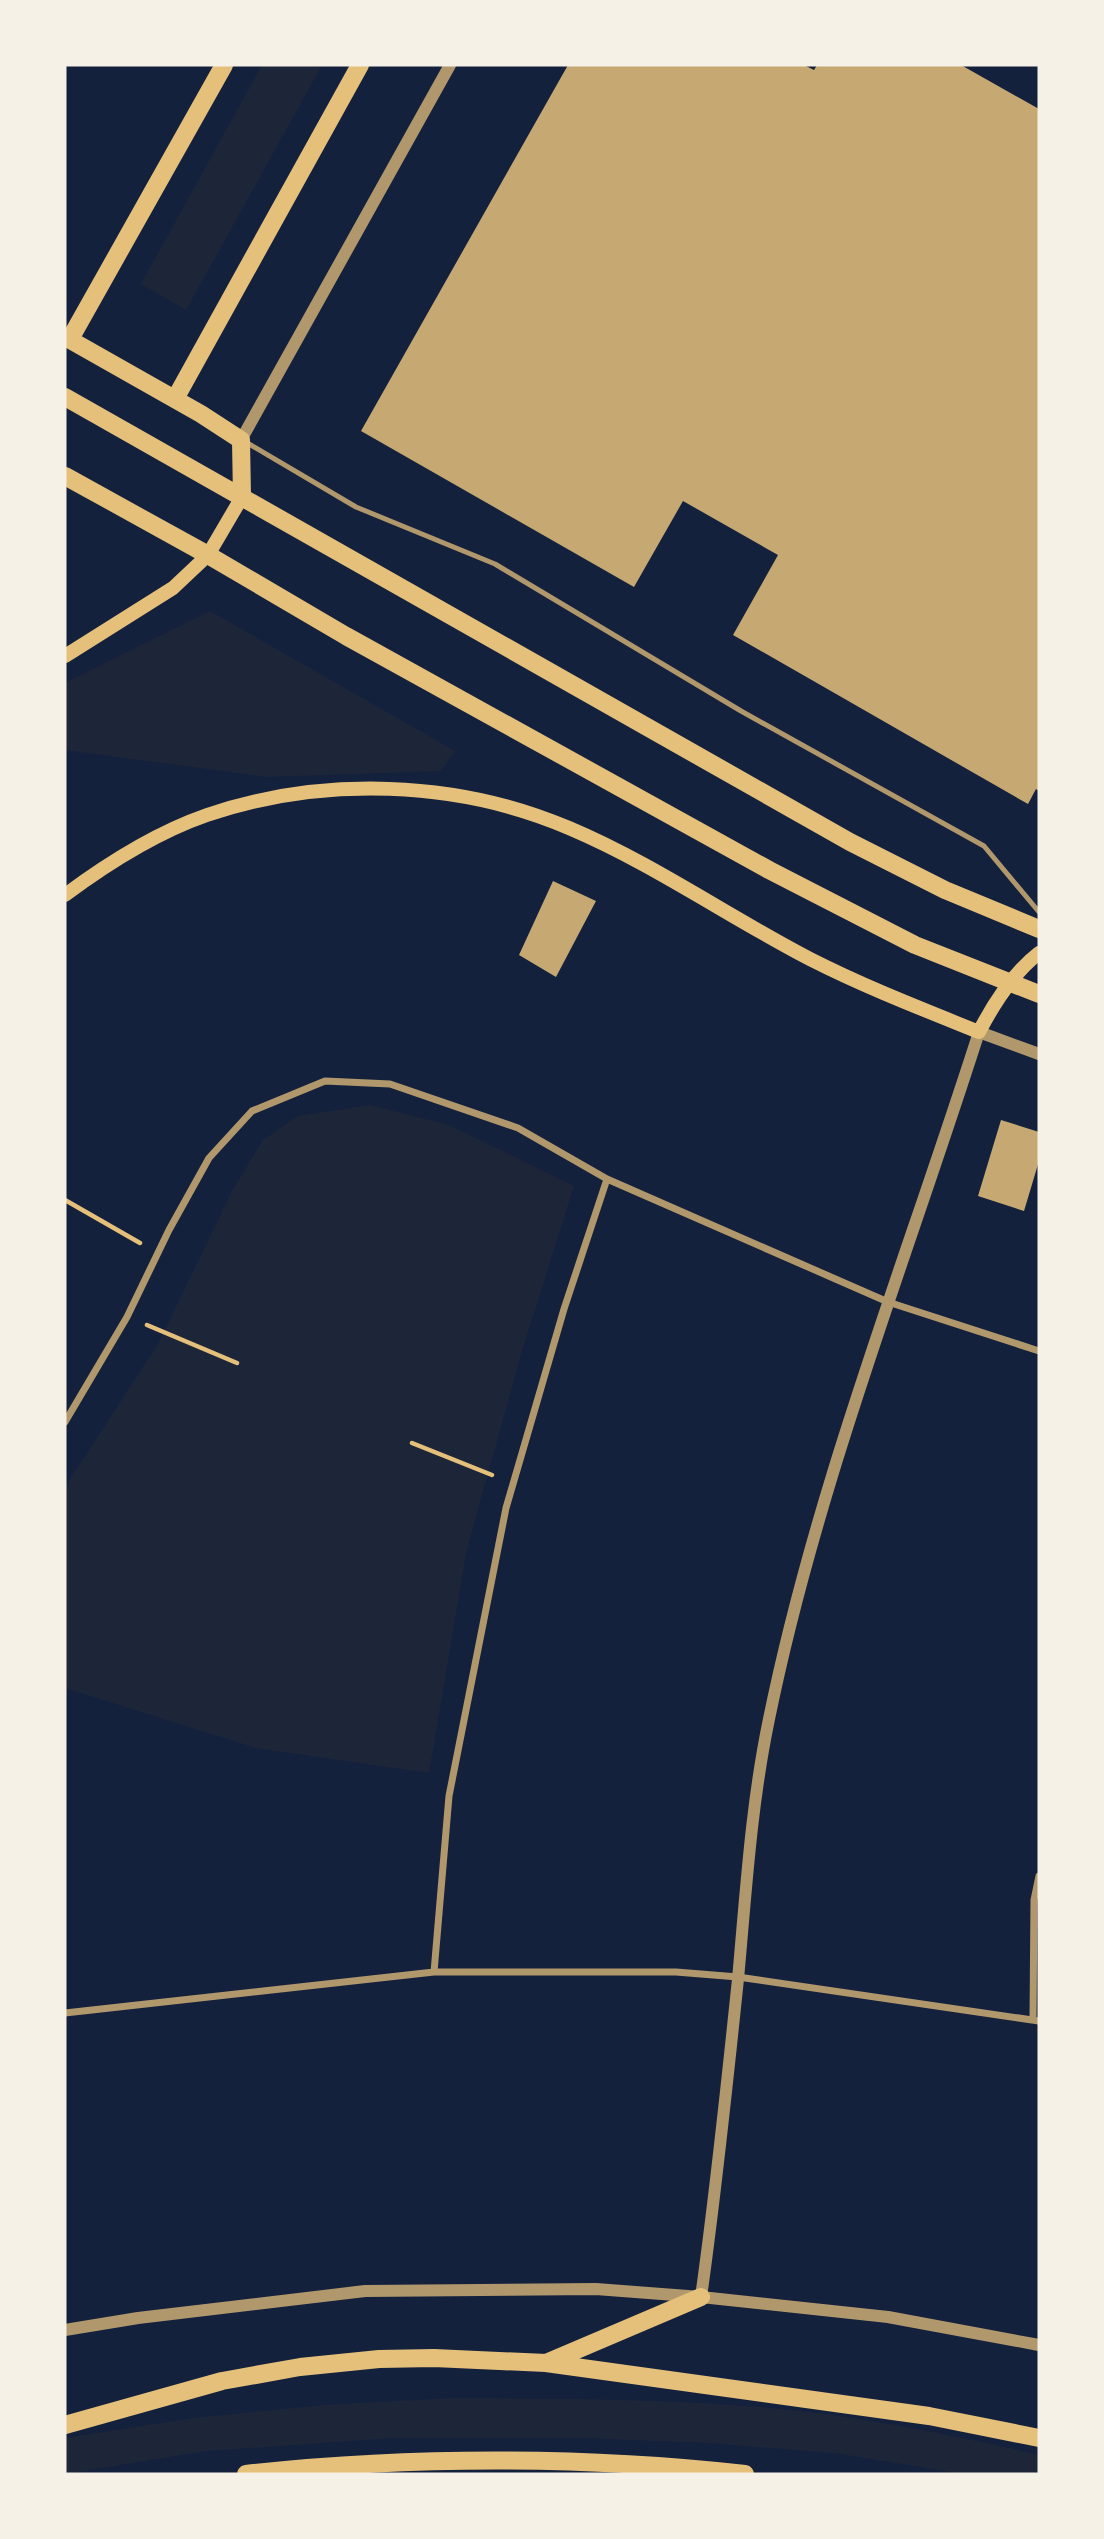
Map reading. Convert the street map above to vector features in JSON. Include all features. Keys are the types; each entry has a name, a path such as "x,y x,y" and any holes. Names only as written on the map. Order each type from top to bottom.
{"main road":[{"path":"65,656 173,588 208,555 242,497 242,440 176,399 67,338 224,65"},
{"path":"176,399 360,65"},
{"path":"65,397 850,842 945,890 1039,929"},
{"path":"65,476 208,555 346,636 769,870 915,945 1039,994"},
{"path":"65,895 129,852 168,831 206,816 244,804 319,792 369,789 459,796 533,814 607,845 812,960 878,991 979,1032 993,1005 1039,953"},
{"path":"545,2363 701,2297"},
{"path":"65,2424 222,2381 300,2367 435,2358 545,2363 929,2416 1039,2438"},
{"path":"246,2474 380,2465 494,2462 609,2464 745,2474"}],"street":[{"path":"242,440 450,65"},
{"path":"701,2297 756,1797 783,1651 822,1505 979,1032 1039,1054"},
{"path":"65,1422 127,1317 209,1158 252,1111 325,1081 390,1084 518,1128 607,1180 888,1301 1039,1351"},
{"path":"434,1972 449,1796 513,1483 564,1309 607,1180"},
{"path":"65,2013 434,1972 676,1972 738,1977 1036,2020 1034,1900 1039,1876"},
{"path":"65,2330 138,2318 365,2291 596,2288 888,2317 1039,2345"}],"lane":[{"path":"242,440 356,507 495,564 741,711 984,846 1039,912"}],"path":[{"path":"65,1200 158,1253"},
{"path":"127,1317 237,1363"},
{"path":"412,1443 513,1483"}],"shaded area":[{"path":"262,65 322,65 186,310 141,284"},
{"path":"210,611 455,751 441,771 267,777 65,750 65,683"},
{"path":"370,1105 449,1125 574,1186 522,1351 466,1553 429,1773 256,1748 65,1688 65,1487 158,1344 232,1191 263,1140 298,1116"},
{"path":"453,2398 676,2402 809,2412 925,2430 1039,2455 1039,2474 964,2474 834,2453 707,2443 581,2438 393,2438 206,2451 65,2474 65,2438 193,2418 324,2405"}],"building":[{"path":"568,65 804,65 814,70 817,65 961,65 1039,109 1039,791 1036,789 1028,804 733,635 778,555 683,501 634,587 361,431"},
{"path":"553,881 596,901 556,977 519,955"},
{"path":"1001,1120 1039,1132 1039,1161 1024,1211 978,1196"}]}
